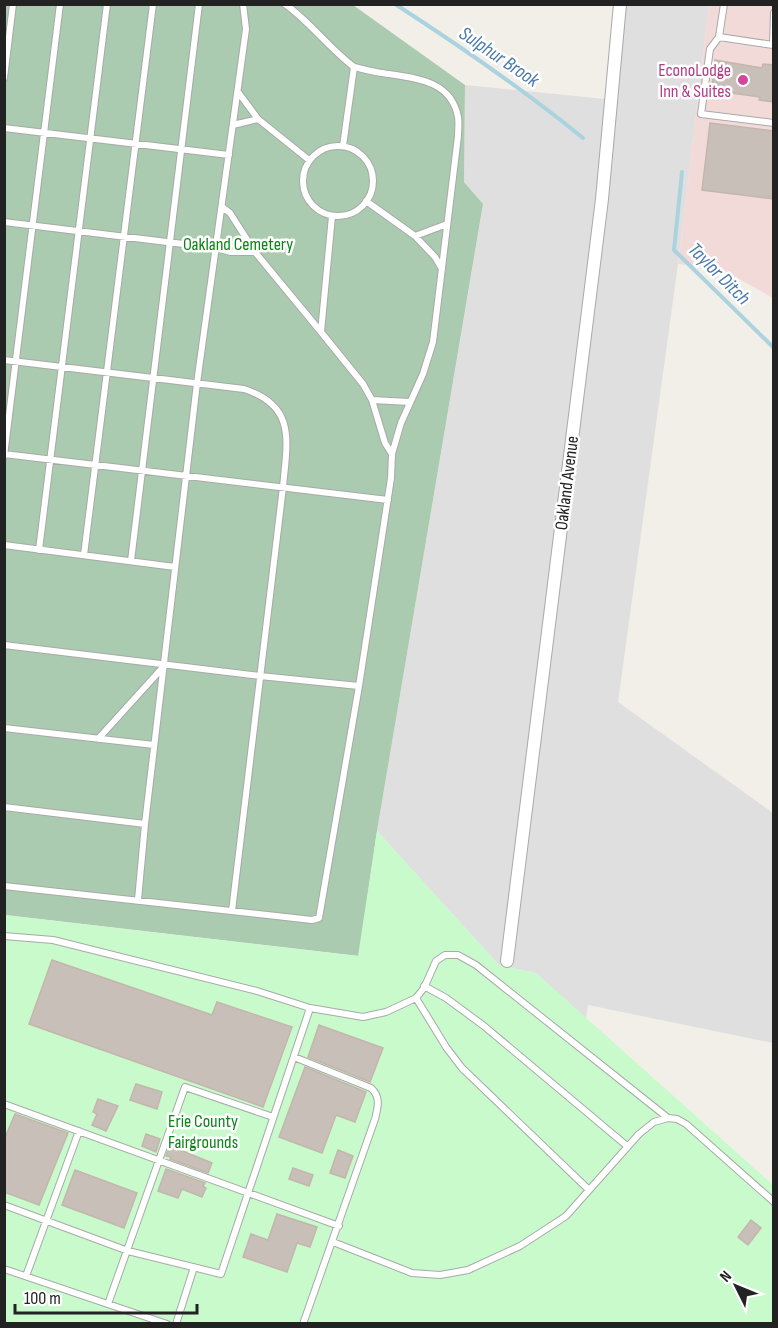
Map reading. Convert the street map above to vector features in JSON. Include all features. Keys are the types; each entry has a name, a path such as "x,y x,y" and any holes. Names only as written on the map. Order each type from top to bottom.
{"street":[{"name":"Oakland Avenue","path":"507,961 602,199 620,4"}],"lane":[{"path":"4,78 13,4"},
{"path":"60,4 5,454 388,500"},
{"path":"39,550 107,4"},
{"path":"84,555 153,4"},
{"path":"131,561 200,4"},
{"path":"138,900 197,383 246,29 243,4"},
{"path":"4,886 312,921 319,918 392,478 392,454 401,423 423,374 433,342 458,136 458,117 446,91 418,78 354,67 339,56 296,12 285,4"},
{"path":"724,4 719,37 711,49 701,114 774,123"},
{"path":"719,37 773,45 774,13"},
{"path":"343,146 354,67"},
{"path":"238,91 258,119 309,160"},
{"path":"233,125 258,119"},
{"path":"4,128 229,155"},
{"path":"331,146 354,149 364,157 373,178 372,189 366,201 350,214 339,217 317,210 309,202 302,180 309,160 320,150 331,146"},
{"path":"366,201 415,236 435,257 442,270"},
{"path":"222,207 230,213 255,252 363,384 372,400 385,443 392,454"},
{"path":"321,333 332,216"},
{"path":"4,222 216,248 231,252 255,252"},
{"path":"415,236 447,224"},
{"path":"4,360 244,389 260,394 274,405 283,420 288,437 283,487 232,911"},
{"path":"372,400 410,402"},
{"path":"4,545 175,567"},
{"path":"4,645 359,686"},
{"path":"98,739 165,664"},
{"path":"4,728 154,745"},
{"path":"4,807 145,824"},
{"path":"4,936 53,940 257,991 310,1008 363,1017 374,1016 416,998 433,966 440,958 451,954 464,958 668,1118 680,1120 689,1126 774,1202"},
{"path":"424,986 446,998 484,1026 627,1146"},
{"path":"416,998 446,1047 462,1068 588,1189"},
{"path":"4,1205 128,1251 221,1274 310,1008"},
{"path":"294,1057 361,1083 371,1088 378,1096 375,1119 303,1323"},
{"path":"108,1304 185,1087 273,1117"},
{"path":"4,1104 339,1226"},
{"path":"333,1242 412,1273 453,1274 494,1259 543,1232 575,1207 627,1146 651,1124 668,1118"},
{"path":"26,1276 79,1131"},
{"path":"176,1323 194,1268"},
{"path":"4,1269 167,1323"}],"shaded area":[{"path":"616,5 709,5 678,264 618,702 773,813 773,1043 588,1005 586,1018 536,973 499,965 377,831 483,205 464,182 465,85 605,99"},
{"path":"709,5 773,5 773,298 723,270 678,264"}],"green space":[{"name":"Oakland Cemetery","path":"5,5 353,5 465,85 464,182 483,204 377,831 359,956 5,915"},
{"name":"Erie County Fairgrounds","path":"377,831 499,965 536,973 773,1185 773,1323 5,1324 5,915 358,956"}],"building":[{"name":"EconoLodge Inn & Suites","path":"715,60 762,68 763,64 774,65 774,102 759,100 760,97 724,92 723,95 711,93"},
{"path":"710,123 774,131 774,199 702,190"},
{"path":"52,960 212,1015 217,1002 292,1027 263,1107 29,1024"},
{"path":"319,1025 383,1048 370,1082 308,1057"},
{"path":"305,1067 366,1092 355,1122 336,1115 322,1153 279,1137"},
{"path":"136,1084 162,1092 157,1109 130,1100"},
{"path":"98,1099 118,1106 106,1131 92,1125 97,1114 93,1112"},
{"path":"15,1114 68,1133 39,1205 4,1192 4,1140"},
{"path":"146,1134 160,1139 156,1152 142,1146"},
{"path":"170,1146 212,1163 208,1173 170,1159 171,1157 166,1156"},
{"path":"338,1150 353,1156 345,1178 330,1173"},
{"path":"293,1168 313,1175 309,1186 289,1179"},
{"path":"166,1169 205,1183 203,1186 206,1188 202,1197 182,1189 178,1198 158,1191"},
{"path":"75,1170 137,1193 124,1228 62,1205"},
{"path":"277,1214 317,1227 310,1247 297,1243 287,1272 243,1257 251,1234 268,1240"},
{"path":"751,1220 761,1228 748,1245 738,1237"}],"waterway":[{"name":"Sulphur Brook","path":"395,4 491,68 583,138"},
{"name":"Taylor Ditch","path":"682,172 674,250 774,348"}],"place":[{"name":"EconoLodge Inn & Suites","path":"743,80"}]}
